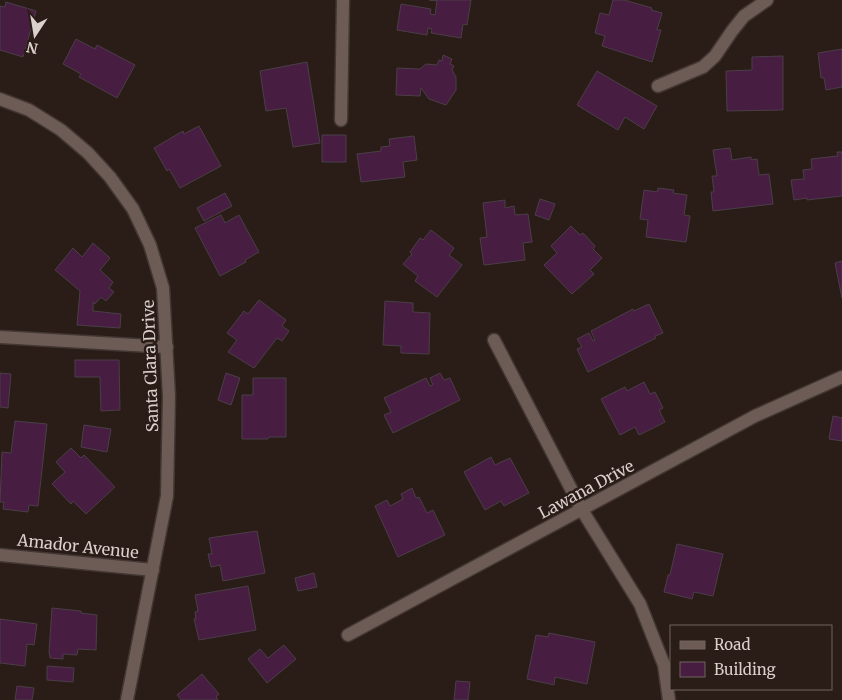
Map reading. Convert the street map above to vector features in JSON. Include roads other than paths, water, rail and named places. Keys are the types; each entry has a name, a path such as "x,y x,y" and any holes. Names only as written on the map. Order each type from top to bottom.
{"street":[{"path":"341,120 344,0"},
{"path":"658,86 703,67 715,56 744,16 767,0"},
{"name":"Santa Clara Drive","path":"0,99 29,110 61,130 88,153 110,177 133,209 150,245 164,288 169,396 167,496 127,700"},
{"path":"0,337 167,346"},
{"path":"494,340 582,510 640,604 664,665 669,700"},
{"name":"Lawana Drive","path":"348,635 755,416 842,377"},
{"name":"Amador Avenue","path":"0,555 152,570"}]}
